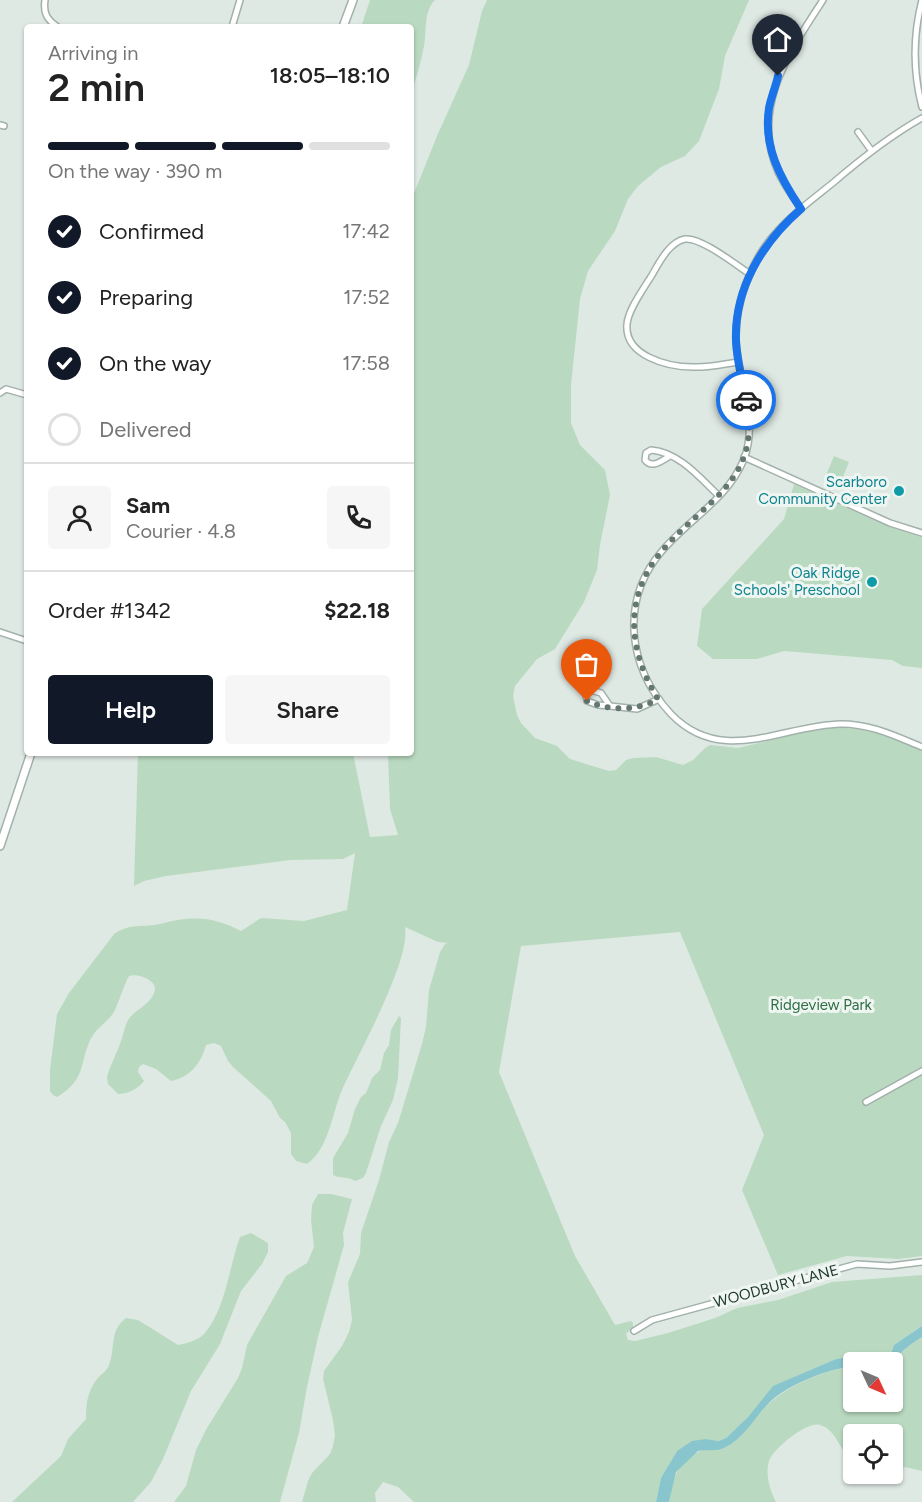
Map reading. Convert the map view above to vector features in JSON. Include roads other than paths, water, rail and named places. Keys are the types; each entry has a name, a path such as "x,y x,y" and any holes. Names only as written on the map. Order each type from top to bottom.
{"street":[{"path":"45,0 44,12 54,24"},
{"path":"233,24 240,0"},
{"path":"344,24 353,0"},
{"path":"801,209 779,174 771,150 768,126 769,106 784,62 823,0"},
{"path":"922,0 915,42 917,82 922,107"},
{"path":"922,118 871,150 801,209 773,236 750,274 741,300 737,329 738,362 748,409 749,427 744,457 735,477 719,496 661,551 647,573 639,592 634,617 635,644 646,680 658,699 674,716 691,729 721,740 739,742 810,727 841,724 871,727 922,747"},
{"path":"858,132 871,150"},
{"path":"738,362 694,367 676,366 652,358 634,346 628,337 627,322 644,288 669,250 685,239 700,242 750,274"},
{"path":"0,393 6,389 24,395"},
{"path":"670,456 688,466 719,496"},
{"path":"744,457 890,523 922,533"},
{"path":"0,632 24,640"},
{"path":"610,706 637,708 658,699"},
{"path":"0,846 30,756"},
{"path":"866,1102 922,1071"},
{"name":"WOODBURY LANE","path":"634,1331 652,1320 857,1264 890,1266 922,1262"}],"water":[{"path":"922,1326 922,1337 902,1352 892,1352 894,1345"},
{"path":"843,1358 843,1368 823,1373 799,1383 779,1395 733,1443 720,1449 698,1451 676,1472 669,1502 656,1502 661,1478 677,1451 692,1441 706,1439 719,1441 726,1438 748,1417 773,1386"}],"place":[{"name":"Scarboro Community Center","path":"899,491"},
{"name":"Oak Ridge Schools' Preschool","path":"872,582"}],"park label":[{"name":"Ridgeview Park","path":"821,1005"}]}
